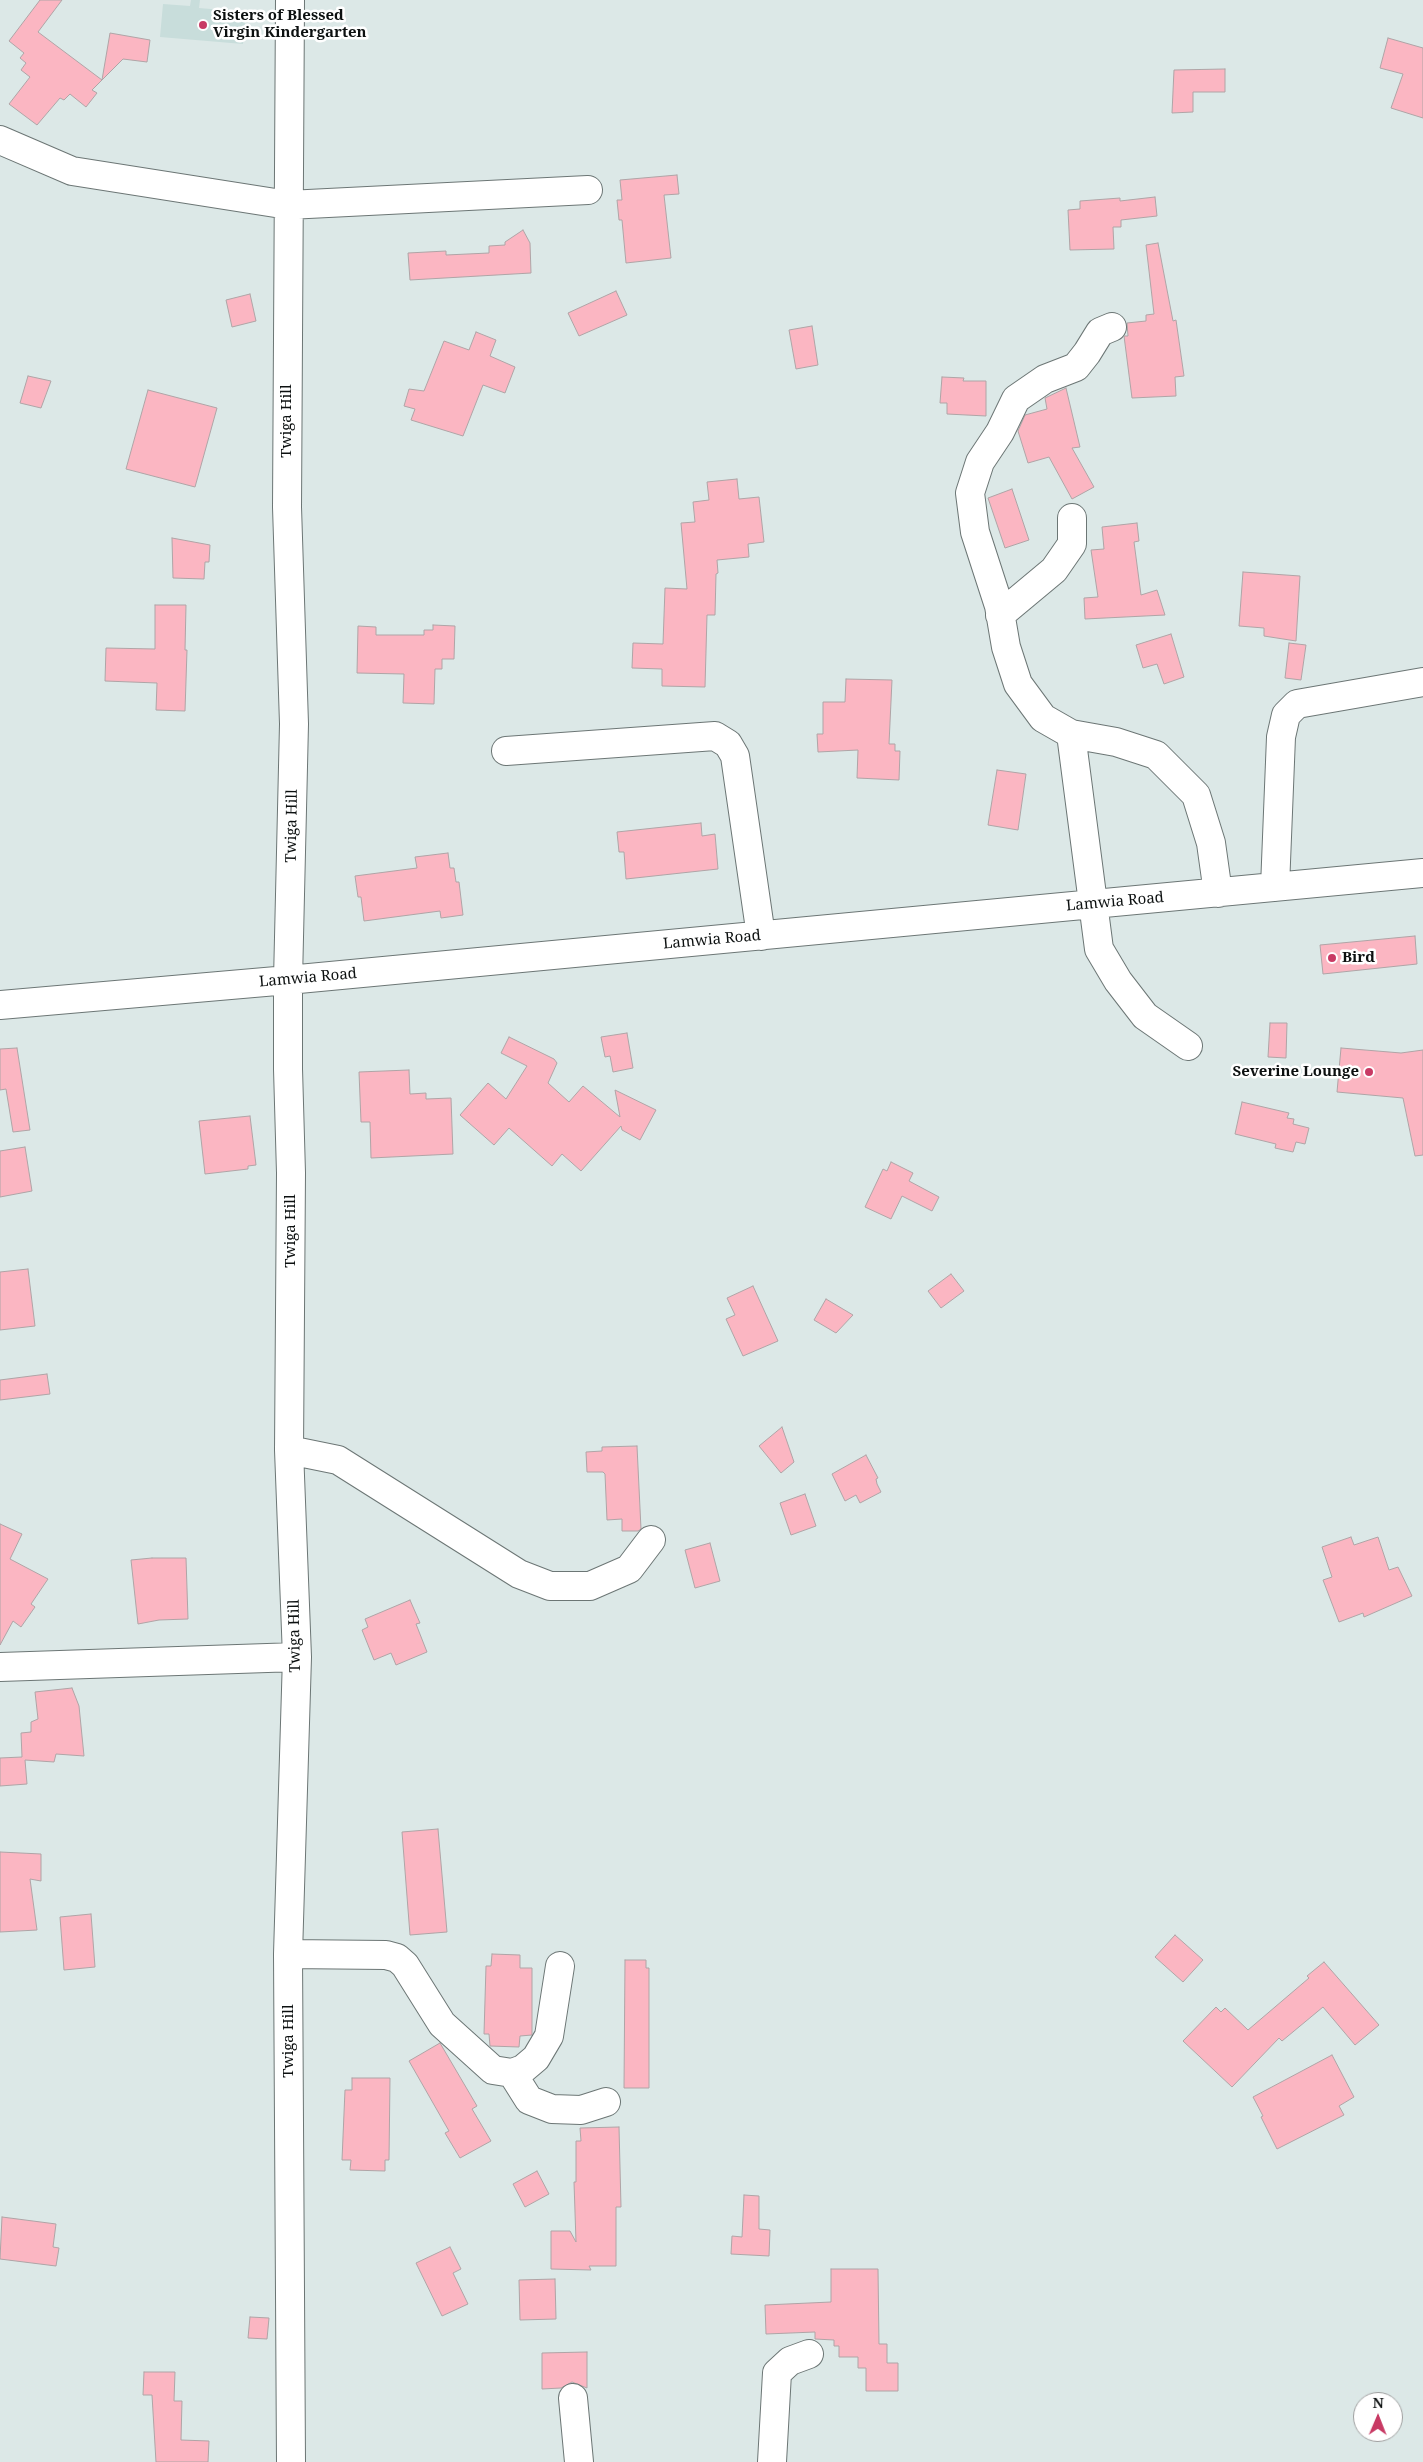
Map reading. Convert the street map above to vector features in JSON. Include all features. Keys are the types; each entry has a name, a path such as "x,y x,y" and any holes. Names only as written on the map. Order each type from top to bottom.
{"street":[{"name":"Twiga Hill","path":"290,0 287,507 294,724 288,980 291,1173 289,1450 296,1657 288,1954 291,2462"},
{"path":"0,140 72,170 288,205 588,190"},
{"path":"1112,327 1100,332 1088,353 1076,367 1045,379 1016,399 1000,432 980,462 970,493 975,532 1018,684 1043,718 1071,734 1116,742 1156,755 1196,795 1211,843 1218,893"},
{"path":"1000,615 1054,570 1072,544 1072,518"},
{"path":"1275,887 1282,737 1286,715 1298,704 1423,682"},
{"path":"1071,734 1099,949 1118,981 1145,1016 1188,1046"},
{"path":"506,751 715,736 728,744 735,756 761,936"},
{"name":"Lamwia Road","path":"0,1004 288,980 1423,873"},
{"path":"289,1450 324,1455 338,1460 519,1574 550,1586 590,1586 629,1569 651,1540"},
{"path":"0,1667 296,1657"},
{"path":"288,1954 386,1956 397,1958 442,2024 493,2070 512,2073 523,2069 536,2058 549,2036 560,1966"},
{"path":"512,2073 529,2100 552,2109 581,2110 606,2102"},
{"path":"772,2462 776,2373 790,2361 809,2354"},
{"path":"573,2398 579,2462"}],"shaded area":[{"name":"Sisters of Blessed Virgin Kindergarten","path":"191,0 200,0 199,8 246,12 243,44 160,37 163,4 190,6"}],"building":[{"path":"40,0 62,0 38,32 102,80 92,90 97,93 86,107 70,94 64,100 60,98 37,125 9,104 30,77 21,70 26,63 20,58 24,53 9,41"},
{"path":"110,33 150,40 147,62 123,59 102,80"},
{"path":"1388,38 1423,48 1423,118 1391,108 1403,74 1380,68"},
{"path":"1225,69 1225,92 1193,92 1193,112 1172,113 1174,70"},
{"path":"677,175 679,194 664,195 671,258 626,263 622,220 619,220 617,200 622,200 620,180"},
{"path":"1155,197 1157,216 1121,220 1121,227 1113,227 1114,249 1070,250 1068,210 1080,209 1080,201 1120,198 1120,201"},
{"path":"523,230 530,243 531,273 410,280 408,253 446,251 446,255 489,253 489,246 505,245 505,242"},
{"path":"1158,243 1173,321 1176,320 1184,376 1175,377 1176,396 1132,398 1124,336 1128,336 1127,323 1146,321 1146,315 1154,314 1146,245"},
{"path":"616,291 627,315 579,336 568,313"},
{"path":"250,294 256,321 232,327 226,300"},
{"path":"812,326 818,365 796,369 789,330"},
{"path":"476,332 496,340 490,356 515,367 505,393 483,385 463,436 411,420 415,409 404,406 409,389 424,391 444,341 469,350"},
{"path":"28,376 51,381 41,408 20,403"},
{"path":"942,377 964,378 963,381 986,381 986,416 947,414 947,403 940,403"},
{"path":"1066,388 1080,447 1072,448 1094,487 1072,499 1049,457 1028,463 1018,431 1025,415 1047,409 1045,398"},
{"path":"148,390 217,408 195,487 126,469"},
{"path":"737,479 739,499 759,497 764,542 748,544 749,557 717,560 715,615 707,615 705,687 662,686 662,669 632,668 633,643 663,644 665,588 687,589 681,523 695,522 693,502 709,500 707,482"},
{"path":"1012,489 1029,540 1005,548 988,498"},
{"path":"1137,523 1139,541 1134,542 1141,595 1157,590 1165,615 1085,619 1084,598 1098,597 1091,550 1104,549 1102,527"},
{"path":"172,538 210,545 209,562 205,562 204,579 173,578"},
{"path":"1243,572 1300,576 1296,641 1264,636 1264,628 1239,626"},
{"path":"155,605 186,605 185,711 156,710 157,683 105,681 106,648 155,649"},
{"path":"433,625 455,626 454,659 442,659 442,669 435,669 434,704 403,703 404,674 357,673 358,626 376,627 376,635 424,635 424,630 433,630"},
{"path":"1171,634 1184,677 1164,684 1157,664 1143,668 1136,645"},
{"path":"1289,643 1306,645 1301,680 1285,678"},
{"path":"846,679 892,680 889,744 895,744 895,751 900,751 899,780 857,778 858,750 818,752 817,734 823,734 823,702 845,702"},
{"path":"997,770 1026,774 1018,830 988,825"},
{"path":"701,823 702,836 715,834 718,869 626,879 624,852 619,852 617,832"},
{"path":"448,853 450,868 454,868 456,882 459,882 463,915 441,918 440,911 364,921 361,897 358,897 355,876 417,868 415,857"},
{"path":"1415,936 1417,964 1323,974 1320,945"},
{"path":"1270,1023 1287,1023 1286,1058 1268,1057"},
{"path":"627,1033 633,1068 613,1072 610,1056 605,1057 601,1037"},
{"path":"509,1037 554,1059 557,1063 548,1083 569,1102 583,1086 620,1117 615,1090 656,1110 640,1140 622,1130 621,1126 581,1171 562,1154 552,1166 509,1128 494,1145 460,1115 488,1083 506,1099 527,1066 501,1053"},
{"path":"17,1048 30,1130 13,1132 6,1089 0,1090 0,1049"},
{"path":"1341,1048 1401,1053 1423,1050 1423,1155 1415,1156 1403,1098 1337,1092"},
{"path":"409,1070 410,1094 426,1093 426,1099 451,1098 453,1154 371,1158 370,1122 361,1122 359,1072"},
{"path":"1242,1102 1289,1113 1287,1118 1294,1119 1293,1124 1309,1128 1305,1144 1296,1142 1293,1152 1275,1148 1276,1144 1235,1134"},
{"path":"250,1116 256,1165 248,1166 248,1169 205,1174 199,1121"},
{"path":"25,1147 32,1191 0,1197 0,1151"},
{"path":"891,1162 913,1173 909,1181 939,1197 932,1211 902,1196 891,1219 865,1207 883,1169 887,1171"},
{"path":"28,1269 35,1326 0,1330 0,1272"},
{"path":"951,1274 964,1291 941,1308 928,1291"},
{"path":"753,1286 778,1341 743,1356 726,1319 735,1315 727,1298"},
{"path":"826,1299 853,1315 836,1333 814,1320"},
{"path":"47,1374 50,1394 0,1400 0,1380"},
{"path":"782,1427 794,1462 781,1473 759,1446"},
{"path":"637,1446 641,1529 638,1531 622,1531 622,1519 607,1520 605,1474 603,1472 587,1472 586,1452 602,1451 602,1447"},
{"path":"866,1455 878,1478 876,1479 877,1484 881,1492 860,1503 856,1495 845,1501 832,1474"},
{"path":"805,1494 816,1526 791,1535 780,1503"},
{"path":"0,1524 22,1534 10,1559 48,1579 31,1604 35,1607 21,1627 13,1621 0,1645"},
{"path":"1351,1537 1354,1545 1378,1537 1389,1570 1398,1567 1412,1596 1364,1617 1363,1613 1339,1622 1323,1580 1332,1577 1322,1547"},
{"path":"710,1543 720,1581 695,1588 685,1550"},
{"path":"186,1558 188,1619 159,1620 138,1624 131,1560"},
{"path":"410,1600 420,1623 416,1624 427,1652 396,1665 391,1653 374,1660 362,1630 368,1627 365,1619"},
{"path":"72,1688 79,1706 84,1756 56,1754 54,1762 25,1760 27,1784 0,1786 0,1758 22,1757 21,1733 31,1732 31,1722 38,1719 35,1692"},
{"path":"438,1829 447,1932 410,1935 402,1832"},
{"path":"0,1852 41,1854 41,1881 30,1879 37,1930 0,1932"},
{"path":"91,1914 95,1967 64,1970 60,1917"},
{"path":"1175,1935 1203,1960 1183,1982 1155,1957"},
{"path":"492,1954 520,1955 520,1968 532,1968 532,2035 520,2036 519,2047 490,2046 489,2034 484,2034 486,1966 491,1966"},
{"path":"625,1960 646,1960 646,1968 649,1968 649,2088 624,2088"},
{"path":"1324,1962 1379,2025 1355,2045 1323,2007 1282,2041 1279,2038 1232,2087 1183,2041 1216,2007 1221,2012 1225,2008 1248,2030 1309,1978 1307,1976"},
{"path":"440,2043 477,2106 472,2109 491,2141 460,2158 445,2133 449,2131 409,2061"},
{"path":"1332,2055 1354,2097 1339,2106 1344,2115 1277,2149 1253,2097"},
{"path":"352,2078 390,2078 389,2160 385,2160 385,2171 350,2170 351,2160 342,2160 345,2090 352,2090"},
{"path":"619,2127 621,2207 616,2207 616,2266 589,2266 591,2270 551,2269 551,2231 570,2231 576,2242 574,2182 576,2182 576,2141 581,2141 580,2128"},
{"path":"537,2171 549,2194 525,2207 513,2184"},
{"path":"744,2195 759,2196 759,2229 770,2230 769,2256 731,2254 732,2236 742,2237"},
{"path":"2,2217 56,2224 53,2247 59,2248 56,2266 0,2259"},
{"path":"450,2247 461,2269 453,2273 468,2304 442,2316 416,2263"},
{"path":"831,2269 878,2269 879,2344 887,2344 887,2363 898,2363 898,2391 866,2391 866,2368 858,2368 858,2357 839,2357 839,2346 834,2346 834,2340 815,2339 815,2332 766,2334 765,2305 831,2302"},
{"path":"555,2279 556,2319 520,2320 519,2280"},
{"path":"250,2317 269,2318 267,2339 248,2338"},
{"path":"587,2352 587,2388 572,2382 561,2388 542,2389 542,2353"},
{"path":"144,2372 175,2372 174,2401 182,2401 181,2440 209,2441 208,2462 156,2462 152,2395 143,2395"}],"place":[{"name":"Sisters of Blessed Virgin Kindergarten","path":"203,25"},
{"name":"Bird","path":"1332,958"},
{"name":"Severine Lounge","path":"1369,1072"}]}
